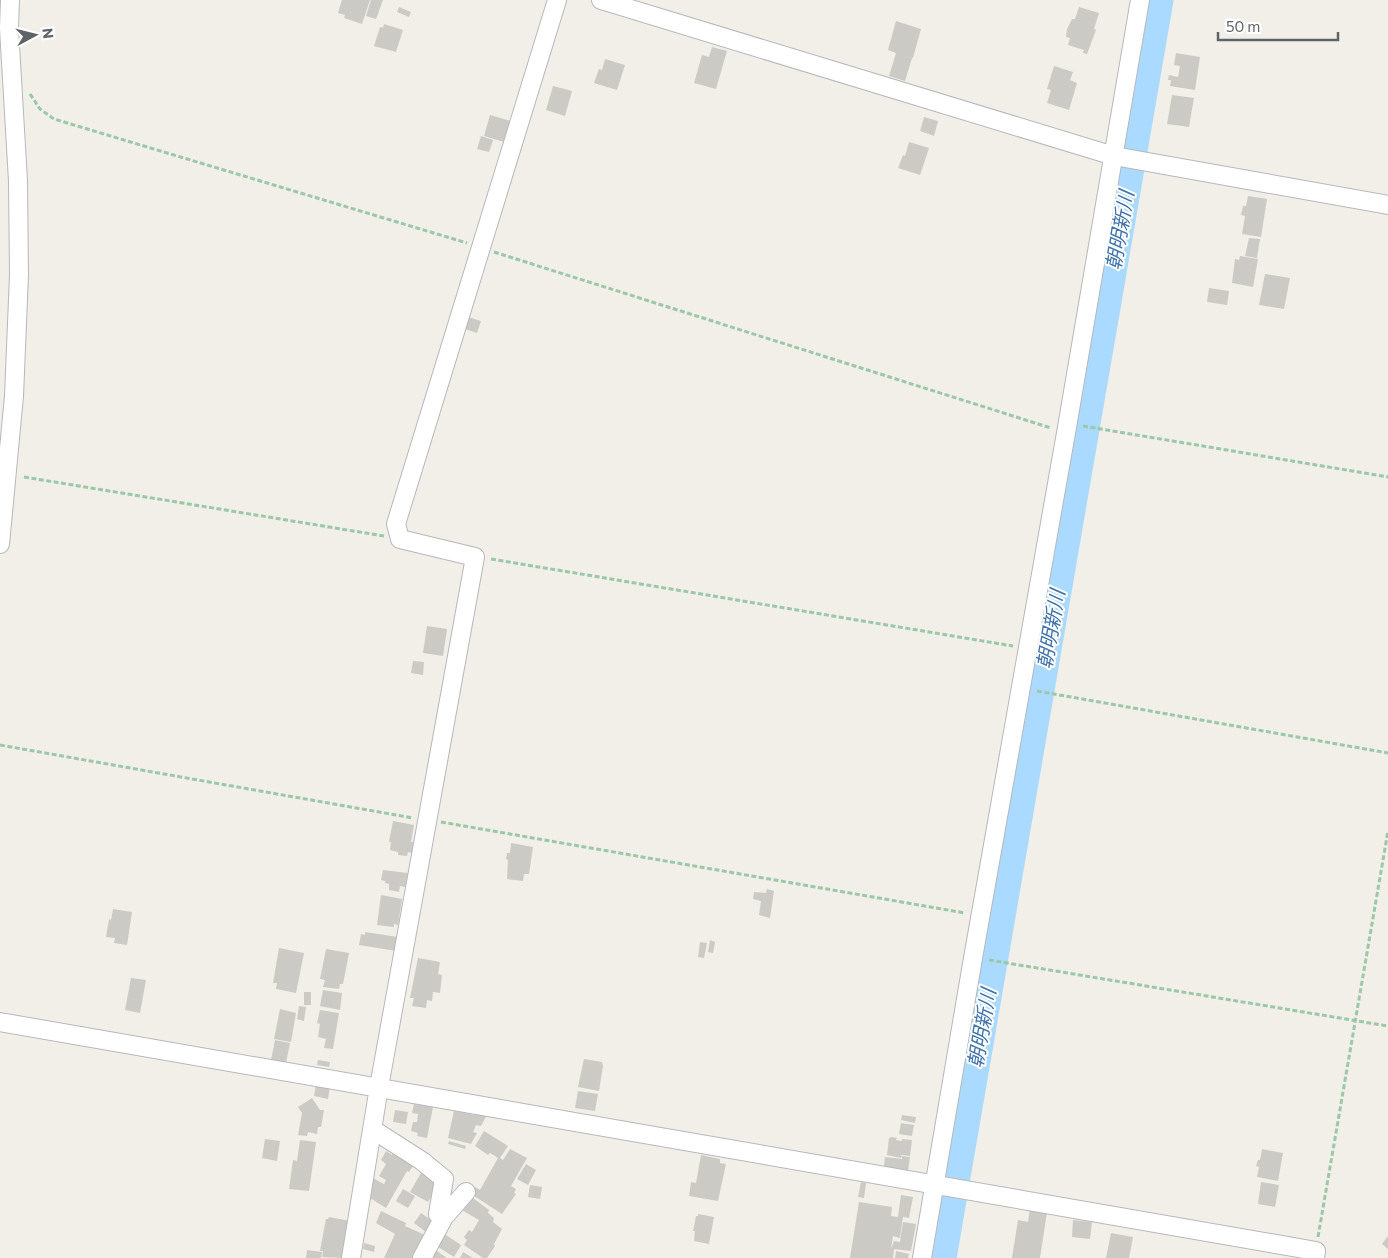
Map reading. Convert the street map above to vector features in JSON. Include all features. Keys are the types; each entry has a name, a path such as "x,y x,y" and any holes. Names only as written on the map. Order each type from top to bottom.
{"street":[{"path":"0,544 14,396 19,275 18,180 9,28 10,0"},
{"path":"351,1258 379,1087 475,557 400,539 396,524 557,0"},
{"path":"602,0 1127,158 1388,205"},
{"path":"922,1258 947,1188 980,916 1028,648 1127,158 1140,0"},
{"path":"0,1022 379,1087 1315,1254"},
{"path":"372,1129 422,1161 444,1179 438,1214 444,1218"},
{"path":"422,1258 444,1218 466,1192"}],"path":[{"path":"28,86 30,94 40,109 54,119 482,248 1073,430 1094,428 1388,476"},
{"path":"24,477 400,539"},
{"path":"475,557 1028,648"},
{"path":"1045,692 1388,753"},
{"path":"0,745 980,916"},
{"path":"1315,1254 1388,831"},
{"path":"988,960 1388,1026"}],"building":[{"path":"342,0 370,0 362,24 344,18 345,15 338,13"},
{"path":"371,0 383,0 376,19 366,16"},
{"path":"399,7 411,12 409,17 397,12"},
{"path":"1079,7 1099,13 1094,29 1096,30 1087,54 1083,53 1084,50 1068,45 1070,38 1066,37 1067,29 1072,19 1075,19"},
{"path":"896,21 921,29 913,58 901,55 912,58 905,81 889,76 896,53 888,50"},
{"path":"384,24 403,30 396,52 374,46 380,27 383,28"},
{"path":"712,47 727,51 716,89 694,83 702,55 709,57"},
{"path":"1176,53 1200,57 1195,90 1170,86 1171,80 1168,80 1169,75 1178,77 1180,66 1174,65"},
{"path":"605,59 625,65 617,90 594,83 599,69 602,70"},
{"path":"1054,66 1073,72 1070,80 1077,83 1069,110 1047,103 1051,90 1047,89"},
{"path":"553,86 572,91 565,116 546,110"},
{"path":"1172,95 1194,98 1189,127 1167,124"},
{"path":"490,115 511,121 504,142 484,136"},
{"path":"924,117 938,121 934,136 920,131"},
{"path":"481,136 493,140 489,152 477,149"},
{"path":"909,142 929,148 920,175 898,168 903,155 905,156"},
{"path":"1248,196 1267,199 1261,237 1242,234 1245,216 1241,215 1243,206 1246,206"},
{"path":"1249,238 1260,239 1257,258 1245,256"},
{"path":"1240,256 1258,259 1253,287 1232,283 1235,259 1239,260"},
{"path":"1265,274 1290,278 1284,309 1259,305"},
{"path":"1209,288 1229,291 1227,305 1207,302"},
{"path":"468,317 481,321 477,333 465,329"},
{"path":"427,626 447,629 443,656 423,653"},
{"path":"413,661 424,662 423,675 411,673"},
{"path":"393,821 414,825 411,842 413,842 412,853 408,852 407,856 398,855 398,852 390,850 391,842 389,842"},
{"path":"511,843 533,847 529,874 524,874 523,881 507,879 508,860 506,859 507,853 510,853"},
{"path":"383,870 408,873 405,887 400,886 399,892 389,890 389,884 381,880"},
{"path":"767,889 774,891 770,918 759,915 761,901 753,899 754,892 766,893"},
{"path":"381,895 402,899 398,925 394,924 394,927 377,925"},
{"path":"113,909 132,912 127,945 114,943 115,938 106,937"},
{"path":"365,932 398,937 396,951 359,945 361,934 365,935"},
{"path":"710,940 715,942 713,953 708,952"},
{"path":"700,942 707,943 704,958 698,957"},
{"path":"279,948 304,953 296,993 276,989 277,983 273,983"},
{"path":"326,949 349,953 343,984 340,984 339,989 323,987 325,980 320,979"},
{"path":"418,958 440,962 438,974 442,975 440,993 433,992 432,1001 427,1000 426,1008 412,1006 414,998 410,998"},
{"path":"131,978 146,980 140,1013 125,1010"},
{"path":"323,990 342,993 340,1010 320,1006"},
{"path":"304,992 311,992 311,1005 304,1005"},
{"path":"299,1006 306,1007 304,1021 297,1019"},
{"path":"280,1009 296,1013 291,1042 274,1039"},
{"path":"320,1010 339,1013 333,1049 324,1048 326,1039 318,1037 320,1024 317,1023"},
{"path":"275,1040 290,1043 286,1063 271,1060"},
{"path":"584,1059 602,1062 599,1091 578,1087"},
{"path":"318,1060 330,1062 329,1067 317,1065"},
{"path":"316,1084 330,1086 328,1099 314,1096"},
{"path":"578,1091 598,1094 595,1111 575,1108"},
{"path":"312,1098 320,1110 324,1110 321,1127 318,1127 317,1134 308,1132 307,1136 298,1135 302,1113 298,1107"},
{"path":"414,1104 433,1107 427,1138 417,1136 418,1133 411,1131 413,1122 417,1122 418,1114 412,1113"},
{"path":"395,1110 408,1112 406,1124 393,1122"},
{"path":"454,1111 475,1115 476,1112 487,1115 481,1126 476,1125 473,1132 477,1133 471,1144 448,1138"},
{"path":"902,1115 916,1117 915,1123 901,1120"},
{"path":"901,1123 914,1125 912,1136 899,1134"},
{"path":"484,1131 508,1146 500,1158 503,1160 510,1149 527,1158 511,1186 516,1189 514,1193 516,1194 502,1214 471,1194 475,1187 480,1190 498,1158 490,1153 488,1155 475,1146"},
{"path":"892,1137 902,1141 902,1139 912,1140 910,1156 900,1155 902,1156 901,1158 887,1155 889,1138"},
{"path":"265,1139 280,1141 277,1161 262,1158"},
{"path":"300,1140 316,1142 309,1191 289,1189 293,1160 297,1161"},
{"path":"449,1141 466,1146 465,1149 448,1144"},
{"path":"1262,1149 1283,1153 1278,1181 1257,1177 1259,1167 1256,1166 1258,1160 1260,1160"},
{"path":"395,1150 415,1163 409,1172 407,1171 386,1208 370,1198 373,1178 384,1184 386,1180 379,1176 386,1164 381,1160 386,1151 392,1155"},
{"path":"701,1155 720,1159 720,1163 726,1164 718,1201 689,1196 691,1182 696,1183"},
{"path":"902,1156 910,1157 908,1171 884,1167 885,1157 902,1159"},
{"path":"526,1164 536,1170 528,1185 517,1179"},
{"path":"421,1173 439,1184 428,1202 410,1192"},
{"path":"861,1182 866,1183 864,1198 858,1197"},
{"path":"1261,1182 1279,1185 1275,1207 1258,1204"},
{"path":"530,1185 542,1187 540,1199 528,1197"},
{"path":"403,1189 415,1196 408,1208 396,1201"},
{"path":"469,1195 489,1210 488,1213 494,1218 493,1222 502,1229 494,1244 495,1246 487,1258 483,1258 464,1245 467,1240 464,1237 469,1230 472,1232 479,1220 460,1209"},
{"path":"901,1195 913,1197 909,1218 903,1217 900,1238 893,1236 891,1249 894,1241 900,1242 903,1222 916,1224 911,1251 894,1249 893,1258 850,1258 859,1202 892,1207 891,1216 898,1217"},
{"path":"1030,1209 1047,1212 1040,1258 1012,1258 1018,1220 1028,1222"},
{"path":"381,1211 406,1223 405,1226 425,1235 415,1258 384,1258 395,1234 376,1223"},
{"path":"421,1213 434,1222 427,1233 414,1223"},
{"path":"698,1214 714,1217 709,1244 694,1241 695,1231 693,1231"},
{"path":"329,1217 350,1221 344,1258 322,1257 323,1251 320,1251 326,1219"},
{"path":"1073,1220 1092,1222 1090,1239 1072,1237"},
{"path":"443,1233 461,1245 454,1257 435,1245"},
{"path":"1111,1233 1133,1237 1129,1258 1106,1258"},
{"path":"1388,1236 1388,1249 1382,1244"},
{"path":"364,1243 375,1246 374,1252 363,1249"},
{"path":"434,1249 447,1258 429,1258"},
{"path":"307,1250 322,1252 321,1258 306,1258"},
{"path":"896,1251 909,1254 908,1258 895,1258"},
{"path":"463,1252 473,1258 460,1258"}],"waterway":[{"name":"朝明新川","path":"942,1258 1159,0"}]}
